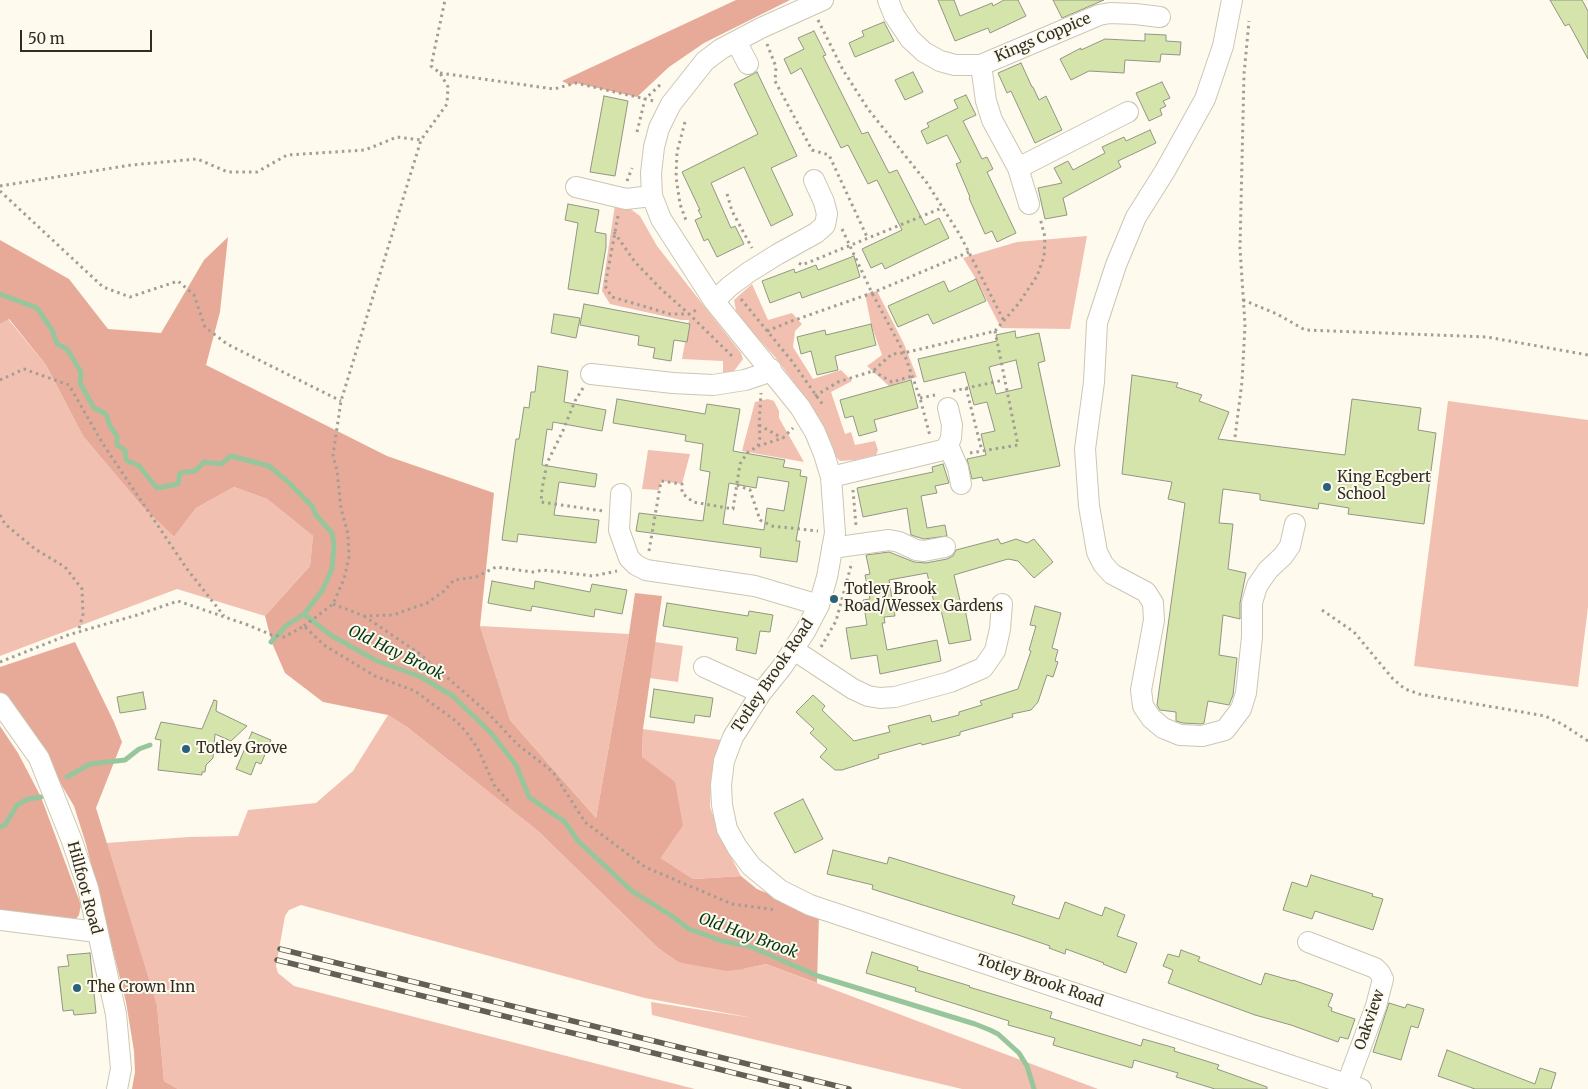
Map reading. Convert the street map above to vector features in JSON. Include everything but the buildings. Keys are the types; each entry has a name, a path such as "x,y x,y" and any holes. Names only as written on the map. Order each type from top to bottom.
{"street":[{"name":"Kings Coppice","path":"888,0 894,15 910,39 924,52 940,61 968,66 981,65 1099,15 1136,7 1160,17"},
{"path":"1232,0 1223,46 1205,99 1165,171 1136,217 1116,265 1097,322 1094,382 1084,449 1097,552 1102,564 1112,574 1133,583 1146,592 1153,603 1154,620 1141,690 1143,706 1151,718 1163,728 1180,735 1202,736 1225,730 1241,709 1246,693 1252,637 1252,603 1257,586 1268,570 1283,556 1290,546 1295,524"},
{"name":"Totley Brook Road","path":"817,3 761,28 705,61 671,104 659,128 654,146 651,173 652,196 661,219 714,301 767,372 803,411 821,447 831,477 833,541 827,577 818,605 806,630 794,650 761,693 732,737 724,761 721,785 722,805 728,829 737,847 751,866 780,890 810,905 1354,1087"},
{"path":"736,41 748,64"},
{"name":"Kings Coppice","path":"981,65 986,101 992,120 1018,168 1029,204"},
{"path":"1018,168 1128,112"},
{"path":"714,301 730,286 770,259 816,233 825,225 827,214 814,180"},
{"path":"576,187 626,199 652,196"},
{"path":"591,374 673,383 713,385 745,380 767,372"},
{"path":"831,477 945,450 952,438 952,426 945,398"},
{"path":"945,450 961,484"},
{"path":"620,503 619,530 624,546 629,558 641,567 755,586 818,605"},
{"path":"833,541 889,540 900,542 924,552 945,548"},
{"path":"794,650 853,689 868,696 880,698 895,697 950,682 984,668 995,651 1000,630 1002,604"},
{"path":"704,667 761,693"},
{"name":"Hillfoot Road","path":"0,703 39,758 88,888 116,1014 121,1069 117,1089"},
{"path":"0,920 97,932"},
{"name":"Oakview","path":"1308,942 1374,968 1383,979 1354,1087"}],"path":[{"path":"444,0 431,66 440,72 554,89 576,84 671,104"},
{"path":"817,3 843,70 868,109 927,184 969,252 1004,321"},
{"path":"1235,437 1245,325 1240,248 1244,74 1249,12"},
{"path":"761,28 776,67 775,82 812,150 828,155 868,238"},
{"path":"0,662 78,632 178,601 248,625 272,636 284,637 304,626 333,604 344,580 349,557 348,534 341,508 337,470 333,455 341,401 421,140 447,104 448,87 440,72"},
{"path":"0,186 131,165 197,159 228,172 257,172 286,155 365,150 397,138 421,140"},
{"path":"0,191 103,288 130,297 178,281 194,295 205,327 227,344 341,401"},
{"path":"728,194 732,211 770,259 802,265 942,208"},
{"path":"364,616 393,615 428,603 444,591 454,580 476,577 496,567 533,572 543,570 593,576 641,567 661,481 682,484 682,493 693,502 733,509 740,464 747,453 758,446 783,438 803,411 838,382 873,371 892,354 904,353 995,331 1037,276 1044,257 1045,237 1040,216 1029,204"},
{"path":"827,214 839,223 851,246 872,293 904,353 920,398 945,450 982,451 1018,445 995,331"},
{"path":"614,231 635,262 734,357"},
{"path":"767,331 872,293 969,252"},
{"path":"1243,300 1277,314 1305,330 1487,337 1588,355"},
{"path":"0,380 24,369 69,385 103,444 187,569 225,617"},
{"path":"873,371 892,382 912,376"},
{"path":"758,446 760,437 759,425 767,372"},
{"path":"591,374 575,401 562,434 547,463 541,502 620,503"},
{"path":"920,398 945,398 966,388 1004,380"},
{"path":"966,388 982,451"},
{"path":"759,425 783,438"},
{"path":"737,485 750,490 760,520 772,526 833,541"},
{"path":"0,515 5,524 35,549 65,567 82,589 83,614 78,632"},
{"path":"333,604 364,616 420,654 488,713 517,744 553,772 585,822 646,868 732,904 785,911 810,905"},
{"path":"1322,610 1354,632 1393,678 1405,689 1419,694 1545,716 1562,724 1588,741"},
{"path":"304,626 324,645 375,676 415,691 456,722 468,733 478,749 494,785 510,803"}],"shaded area":[{"path":"736,0 790,0 704,43 669,67 637,97 576,83 570,85 562,81"},
{"path":"615,205 628,207 640,216 657,246 741,353 743,359 734,371 723,373 723,361 682,359 689,320 681,320 610,304 602,291"},
{"path":"1087,236 1070,329 1001,328 963,258 1017,242"},
{"path":"228,237 220,312 206,365 387,456 494,493 480,626 510,720 596,818 635,593 662,596 643,729 642,757 675,782 683,826 661,858 693,879 741,876 757,889 819,915 817,983 766,964 727,971 675,960 658,948 538,831 407,727 388,715 323,702 285,673 272,643 265,616 310,566 313,536 267,499 234,487 196,508 174,537 141,505 83,436 46,365 9,319 0,324 0,240 69,279 108,329 161,333 204,260"},
{"path":"752,284 768,320 792,313 802,324 795,331 793,347 813,379 841,370 852,381 831,392 845,434 851,432 855,445 875,441 878,450 876,455 840,461 835,456 824,429 799,389 775,357 737,315 734,300"},
{"path":"877,291 904,344 917,377 889,386 867,366 882,355 871,324 865,294"},
{"path":"8,319 46,365 83,436 141,505 174,537 196,508 234,487 267,499 313,536 310,566 265,616 177,589 0,656 0,324"},
{"path":"768,399 774,401 779,411 779,418 804,462 742,451 755,402"},
{"path":"1448,401 1588,420 1588,607 1578,687 1414,666"},
{"path":"648,450 690,454 682,484 661,481 659,490 642,489"},
{"path":"480,626 629,634 596,818 510,720"},
{"path":"75,642 122,742 96,808 157,1005 164,1081 178,1089 132,1089 135,1072 134,1051 126,1002 86,844 74,806 40,749 0,692 0,667"},
{"path":"655,642 683,646 678,682 649,678"},
{"path":"388,715 407,727 538,831 658,948 675,960 743,969 766,964 1098,1089 962,1089 652,1015 651,1002 753,1018 645,998 301,905 289,910 285,916 276,966 278,973 294,986 695,1089 178,1089 164,1081 157,1005 106,843 189,837 238,836 248,810 316,803 353,771"},
{"path":"0,726 18,753 41,797 81,905 79,915 75,920 0,912"},
{"path":"643,729 721,740 711,777 710,807 722,840 741,876 693,879 661,858 683,826 642,758"}],"waterway":[{"name":"Old Hay Brook","path":"0,294 37,308 52,330 57,344 67,349 81,372 80,383 94,408 106,414 110,426 117,436 117,445 125,450 126,460 139,466 157,488 178,484 180,473 195,471 204,462 221,464 231,456 269,466 286,480 312,506 316,515 332,533 334,545 332,569 322,591 304,614 329,634 375,660 421,677 453,696 491,733 516,765 529,797 565,822 578,841 632,891 689,929 722,941 749,946 818,976 990,1030 998,1034 1019,1053 1027,1066 1034,1089"},
{"path":"271,642 287,625 304,614"},
{"path":"67,777 90,764 125,760 139,749 150,745"},
{"path":"0,827 5,825 17,805 28,799 41,797"}],"railway":[{"path":"280,949 849,1089"},
{"path":"277,960 799,1089"}],"place":[{"name":"King Ecgbert School","path":"1327,487"},
{"name":"Totley Brook Road/Wessex Gardens","path":"834,599"},
{"name":"Totley Grove","path":"186,749"},
{"name":"The Crown Inn","path":"77,988"}]}
